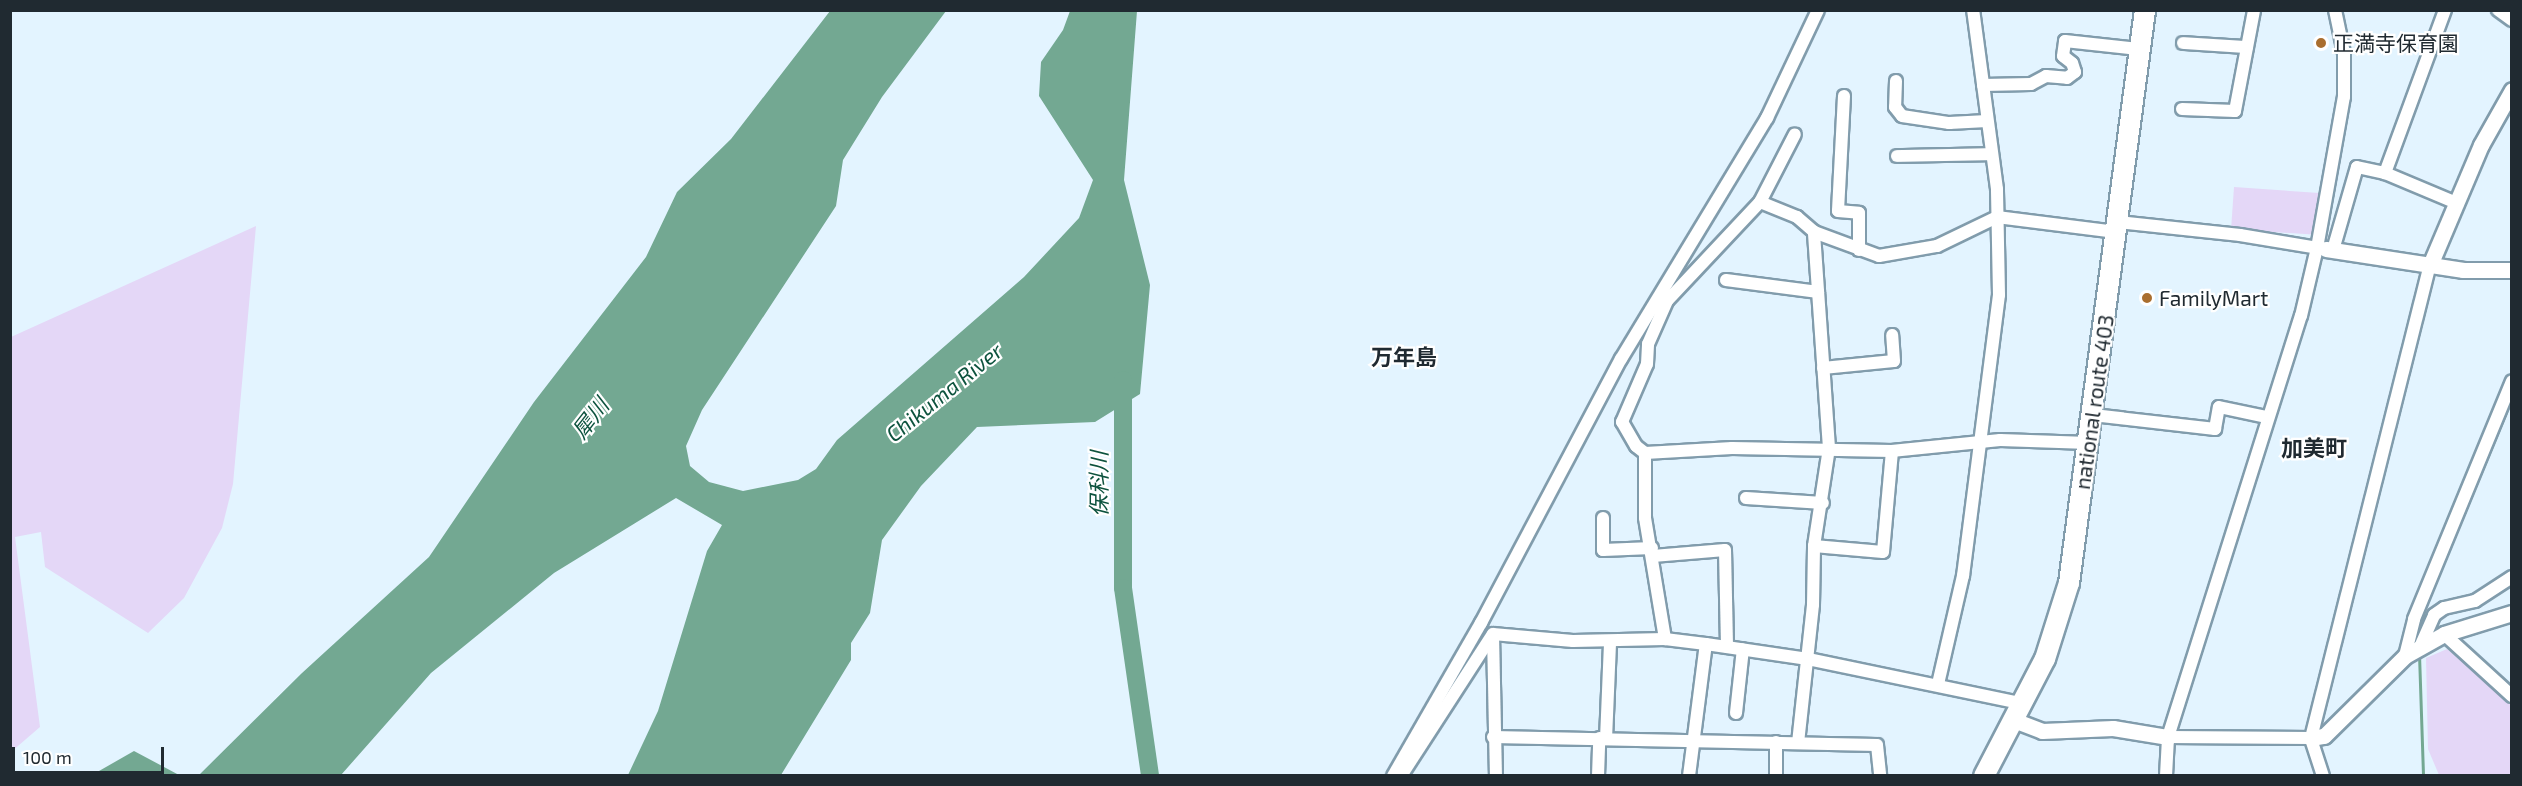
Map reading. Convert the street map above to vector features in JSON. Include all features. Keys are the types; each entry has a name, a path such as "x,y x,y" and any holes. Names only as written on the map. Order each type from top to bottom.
{"highway":[{"name":"national route 403","path":"1984,776 2045,659 2060,621 2069,583 2145,10"}],"street":[{"path":"1393,776 1480,623 1621,359 1663,299 1767,118 1818,10"},
{"path":"1938,684 1964,576 1999,295 1997,218 1992,154 1973,10"},
{"path":"2182,109 2235,111 2254,10"},
{"path":"2325,249 2344,97 2344,53 2335,10"},
{"path":"2385,173 2445,10"},
{"path":"2498,11 2511,20"},
{"path":"1983,85 2031,84 2046,76 2067,78 2075,72 2072,63 2063,56 2065,40 2139,49"},
{"path":"2183,43 2247,47"},
{"path":"1896,81 1895,107 1902,116 1949,123 1987,121"},
{"path":"2322,776 2311,738 2430,265 2454,202 2511,90"},
{"path":"1844,96 1838,211 1859,213 1859,250"},
{"path":"1665,639 1645,518 1645,453 1622,422 1647,364 1648,344 1663,299 1760,202 1795,134"},
{"path":"1897,156 1992,154"},
{"path":"2166,776 2168,737 2267,417 2325,249 2357,166 2385,173 2454,202"},
{"path":"1760,202 1797,217 1814,232 1878,256 1911,253 1937,246 1997,218 2240,235 2463,270 2511,270"},
{"path":"1798,743 1808,659 1814,546 1829,448 1814,232"},
{"path":"1726,280 1818,292"},
{"path":"1823,368 1894,361 1892,335"},
{"path":"2405,656 2414,619 2511,381"},
{"path":"2092,416 2215,429 2219,407 2267,417"},
{"path":"1645,453 1829,448 1892,451 1981,441 2089,443"},
{"path":"1814,546 1883,552 1892,451"},
{"path":"1746,498 1822,503"},
{"path":"1603,518 1603,550 1652,552 1725,550 1727,647"},
{"path":"2420,647 2434,615 2444,608 2475,601 2511,577"},
{"path":"1493,634 1610,642 1665,639 1808,659 1938,684 2016,711 2042,731 2102,727 2168,737 2311,738 2324,736 2405,656 2444,634 2511,613"},
{"path":"1493,634 1493,737 1496,776"},
{"path":"1401,776 1493,634"},
{"path":"2444,634 2511,696"},
{"path":"1598,776 1610,642"},
{"path":"1689,776 1706,644"},
{"path":"1736,713 1743,649"},
{"path":"1493,737 1877,745 1880,776"},
{"path":"1776,742 1776,776"}],"shaded area":[{"path":"2234,187 2323,193 2320,235 2231,229"},
{"path":"256,226 233,484 222,528 184,598 148,633 45,567 41,532 15,537 40,727 11,752 11,337"},
{"path":"2447,649 2495,689 2511,692 2511,775 2439,775 2428,749 2426,658"}],"water":[{"path":"830,11 946,11 882,97 843,160 836,206 702,410 686,446 690,466 709,482 743,491 798,480 816,469 837,440 1024,277 1079,218 1093,180 1039,96 1041,62 1063,30 1070,11 1137,11 1124,180 1150,285 1140,394 1095,422 977,427 921,486 882,540 870,613 851,643 851,660 781,775 628,775 658,711 707,551 722,525 676,498 554,573 431,673 341,775 199,775 302,673 429,557 534,402 646,257 677,192 731,139"},
{"path":"134,751 179,775 92,775"}],"waterway":[{"name":"保科川","path":"1123,380 1123,588 1150,776"},
{"path":"2427,602 2512,398"},
{"path":"2419,633 2424,611"},
{"path":"2419,654 2423,776"}],"place":[{"name":"正満寺保育園","path":"2321,43"},
{"name":"FamilyMart","path":"2147,298"}],"district":[{"name":"万年島","path":"1404,357"},
{"name":"加美町","path":"2314,448"}],"water label":[{"name":"Chikuma River","path":"944,392"},
{"name":"犀川","path":"590,418"}]}
